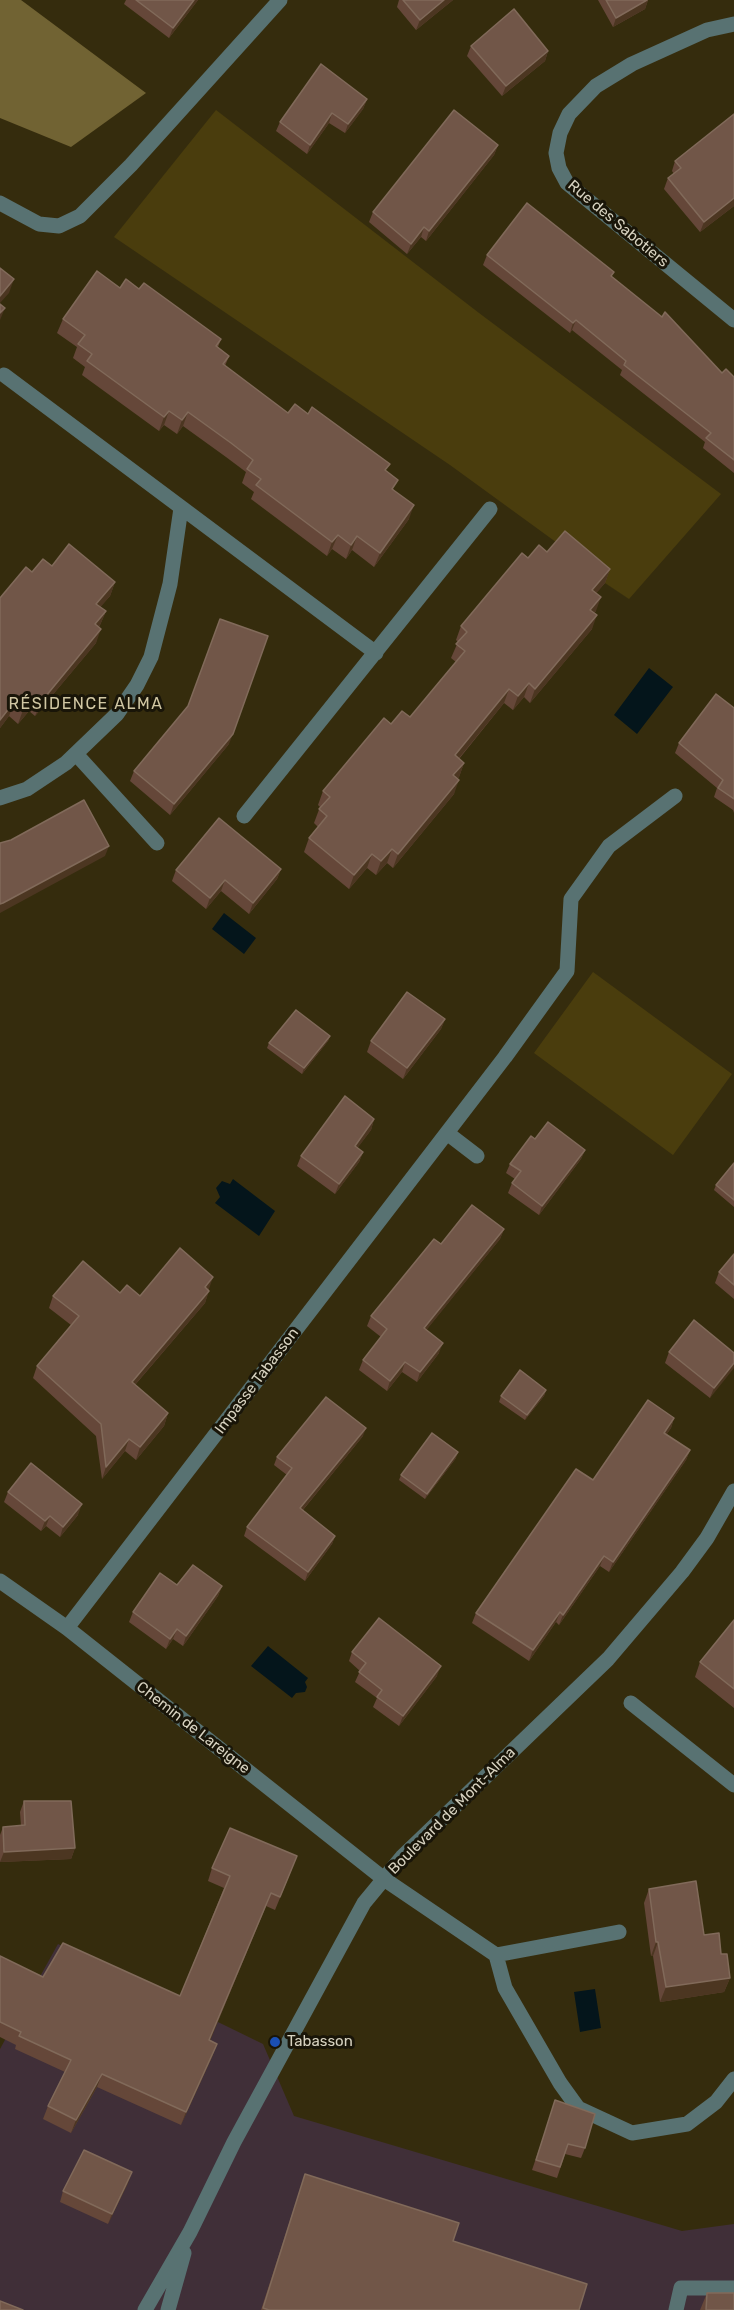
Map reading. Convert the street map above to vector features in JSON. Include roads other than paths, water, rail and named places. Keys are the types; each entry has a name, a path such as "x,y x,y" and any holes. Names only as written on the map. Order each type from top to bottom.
{"street":[{"path":"0,203 39,224 59,226 80,216 195,96 280,0"},
{"name":"Rue des Sabotiers","path":"734,24 707,30 632,64 596,86 569,114 560,133 556,153 559,168 567,183 734,320"},
{"path":"4,375 376,653"},
{"path":"0,798 27,789 66,763 117,714 137,686 151,657 170,584 181,508"},
{"path":"244,816 490,509"},
{"path":"75,754 157,843"},
{"name":"Impasse Tabasson","path":"67,1628 505,1057 567,971 572,899 609,846 675,796"},
{"path":"447,1133 477,1156"},
{"name":"Boulevard de Mont-Alma","path":"145,2310 190,2232 234,2142 364,1903 402,1857 616,1651 682,1572 707,1538 734,1491"},
{"name":"Chemin de Lareigne","path":"0,1581 67,1628 384,1879 496,1955"},
{"path":"631,1703 734,1785"},
{"path":"619,1932 496,1955 506,1988 560,2083 578,2108 632,2133 687,2124 716,2102 734,2079"},
{"name":"Boulevard de Mont-Alma","path":"168,2310 190,2232"},
{"path":"676,2310 681,2288 734,2288"}],"place":[{"name":"Tabasson","path":"275,2042"}],"district":[{"name":"RÉSIDENCE ALMA","path":"86,704"}]}
